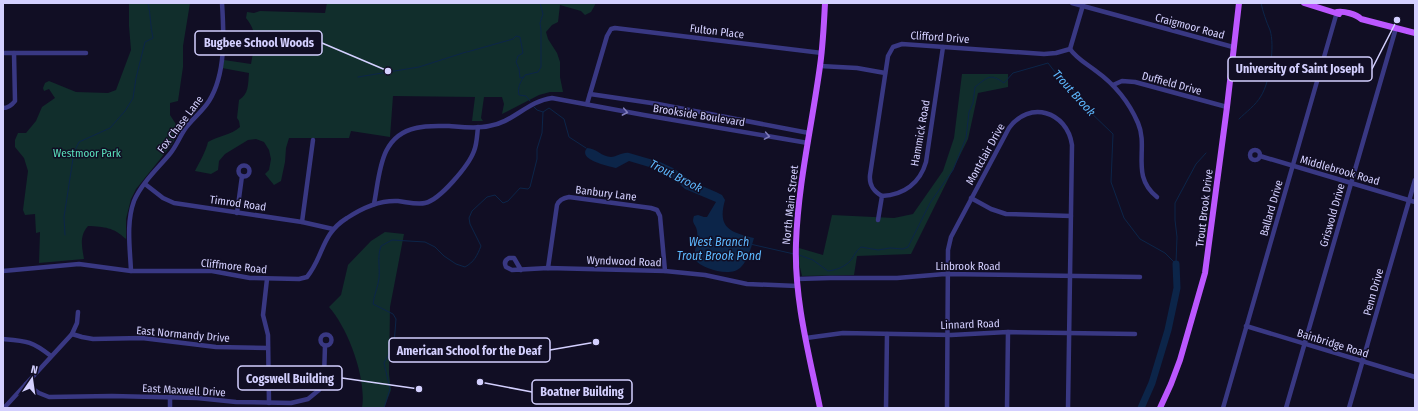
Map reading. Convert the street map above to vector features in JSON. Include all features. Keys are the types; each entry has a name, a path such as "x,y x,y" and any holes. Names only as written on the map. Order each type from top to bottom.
{"main road":[{"name":"North Main Street","path":"820,408 797,283 796,245 798,208 822,53 825,3"},
{"name":"Trout Brook Drive","path":"1160,408 1179,365 1203,281 1227,107 1239,3"},
{"path":"1304,3 1337,12 1341,11 1359,16 1361,19 1415,33"}],"street":[{"name":"Fox Chase Lane","path":"131,271 130,220 134,201 145,184 175,147 186,128 204,108 218,80 223,44 222,3"},
{"name":"Craigmoor Road","path":"1072,3 1084,4 1233,47"},
{"path":"1084,4 1070,49 1078,58 1113,85 1128,105 1138,124 1140,133 1144,182 1149,190 1157,197"},
{"name":"Ballard Drive","path":"1223,408 1337,12"},
{"name":"Fulton Place","path":"590,94 607,36 611,29 615,28 822,53"},
{"name":"Griswold Drive","path":"1286,408 1396,28"},
{"name":"Clifford Drive","path":"882,196 874,190 870,180 888,56 890,51 898,44 1044,54 1056,53 1070,49"},
{"name":"Hammick Road","path":"882,196 894,195 906,190 916,182 924,170 943,47"},
{"path":"3,53 86,53"},
{"path":"3,108 7,108 15,101 14,53"},
{"path":"820,66 858,68 885,73"},
{"name":"Duffield Drive","path":"1113,85 1122,81 1135,82 1227,107"},
{"path":"587,104 590,94"},
{"name":"Brookside Boulevard","path":"590,94 658,104 809,132"},
{"name":"Brookside Boulevard","path":"374,204 382,160 387,147 398,136 415,128 428,126 489,126 500,123 531,104 544,99 560,98 644,115 808,143"},
{"name":"Montclair Drive","path":"946,408 949,274 948,250 951,237 1011,125 1018,118 1034,112 1046,113 1055,117 1061,122 1070,137 1072,148 1068,408"},
{"name":"Cliffmore Road","path":"3,271 74,264 131,271 202,270 223,272 250,278 267,279 299,279 307,277 313,270 321,248 333,229 347,218 374,204 387,201 420,204 437,198 449,186 474,153 478,127"},
{"path":"302,222 313,140"},
{"name":"Middlebrook Road","path":"1260,156 1415,202"},
{"path":"237,213 242,176"},
{"name":"Penn Drive","path":"1349,408 1415,180"},
{"name":"Timrod Road","path":"145,184 163,198 174,203 302,222 333,229"},
{"path":"878,220 882,196"},
{"name":"Banbury Lane","path":"548,268 557,205 561,199 568,197 657,210 660,216 666,271"},
{"path":"971,198 991,210 1006,214 1071,216"},
{"name":"Wyndwood Road","path":"521,270 548,268 666,271 706,275 747,284 797,283"},
{"name":"Linbrook Road","path":"797,283 830,278 896,278 949,274 1140,277"},
{"path":"267,279 263,315 268,335 269,403"},
{"path":"4,408 72,334 77,323 78,312"},
{"name":"Bainbridge Road","path":"1246,326 1415,377"},
{"path":"1007,408 1008,332"},
{"name":"Linnard Road","path":"806,338 843,333 948,335 1008,332 1135,334"},
{"name":"East Normandy Drive","path":"72,334 93,339 142,338 216,348 268,348"},
{"path":"886,408 887,334"},
{"path":"3,339 26,341 37,345 51,356"},
{"name":"East Maxwell Drive","path":"26,384 39,393 49,396 170,397 202,398 236,402 291,403 308,399 319,390 324,377 325,346"},
{"path":"170,397 170,408"}],"green space":[{"name":"Westmoor Park","path":"129,3 190,3 183,46 183,67 178,101 170,103 170,115 179,129 173,143 136,189 131,199 126,219 126,239 117,232 108,228 88,226 82,238 84,259 39,263 40,232 36,233 35,214 25,215 23,210 28,171 24,158 15,147 15,140 18,133 26,133 36,121 42,107 55,98 49,89 44,91 43,88 45,83 49,81 76,92 108,93 116,90 131,50"},
{"path":"327,3 596,3 591,12 585,15 581,11 560,5 558,22 552,25 546,32 560,62 560,77 563,92 550,92 539,95 502,114 504,104 502,97 484,97 481,118 483,121 472,121 475,97 393,96 390,137 351,131 349,138 289,138 281,181 274,185 265,174 269,170 271,159 269,150 264,142 256,139 248,140 225,154 219,161 218,170 211,174 195,171 208,142 233,132 240,127 237,118 239,100 245,95 249,73 222,68 224,60 251,64 254,35 253,29 246,18 247,12 325,13"},
{"path":"962,74 1008,74 1008,87 978,93 968,139 911,254 857,256 854,275 802,276 799,263 799,248 823,255 832,215 894,218 913,214 943,171 954,138"},
{"path":"385,232 404,234 390,307 389,374 391,390 384,408 362,408 362,383 359,369 343,328 329,307 341,295 348,265 371,241"}],"water":[{"name":"West Branch Trout Brook Pond","path":"587,148 593,149 608,157 629,153 660,162 673,168 695,183 722,195 725,200 723,209 724,223 732,231 754,238 746,261 736,270 724,272 710,269 695,260 697,235 693,222 694,216 698,215 707,217 716,202 685,189 675,180 656,169 629,161 616,168 595,162 586,156 585,152"}],"waterway":[{"path":"65,235 64,217 74,152 79,142 110,128 125,111 133,98 136,78 145,42 153,38 148,3"},
{"path":"530,101 526,96 519,95 519,87 525,75 538,72 541,67 540,23 543,14 540,3"},
{"path":"1239,119 1259,99 1267,82 1271,63 1272,45 1270,30 1261,3"},
{"path":"467,52 513,39 516,36 520,37 523,53 518,56 516,62 519,69 520,78 524,77"},
{"path":"358,77 419,67 466,52"},
{"name":"Trout Brook","path":"799,255 813,260 828,271 846,265 861,247 878,250 890,248 903,249 908,247 930,203 953,170 966,138 969,112 973,103 975,87 986,79 992,77 1004,83 1013,73 1048,63 1066,86 1080,96 1086,108 1113,134 1111,182 1124,218 1140,239 1165,253 1176,264"},
{"path":"534,107 543,112"},
{"name":"Trout Brook","path":"384,408 390,389 384,363 394,344 396,319 393,314 373,304 379,278 379,258 381,246 392,240 425,242 435,247 444,256 456,264 465,267 475,258 481,246 470,224 469,218 472,211 487,197 495,195 503,203 508,201 520,188 528,189 530,187 537,159 537,149 542,133 543,112 549,108 564,119 569,137 586,148"},
{"path":"1176,263 1177,237 1175,203 1196,164 1206,153"},
{"name":"Trout Brook","path":"750,244 794,254"},
{"name":"Trout Brook","path":"1141,408 1152,383 1168,330 1177,288 1176,264"}],"place":[{"name":"University of Saint Joseph","path":"1397,20"},
{"name":"Bugbee School Woods","path":"388,71"},
{"name":"American School for the Deaf","path":"596,342"},
{"name":"Boatner Building","path":"480,382"},
{"name":"Cogswell Building","path":"419,389"}]}
